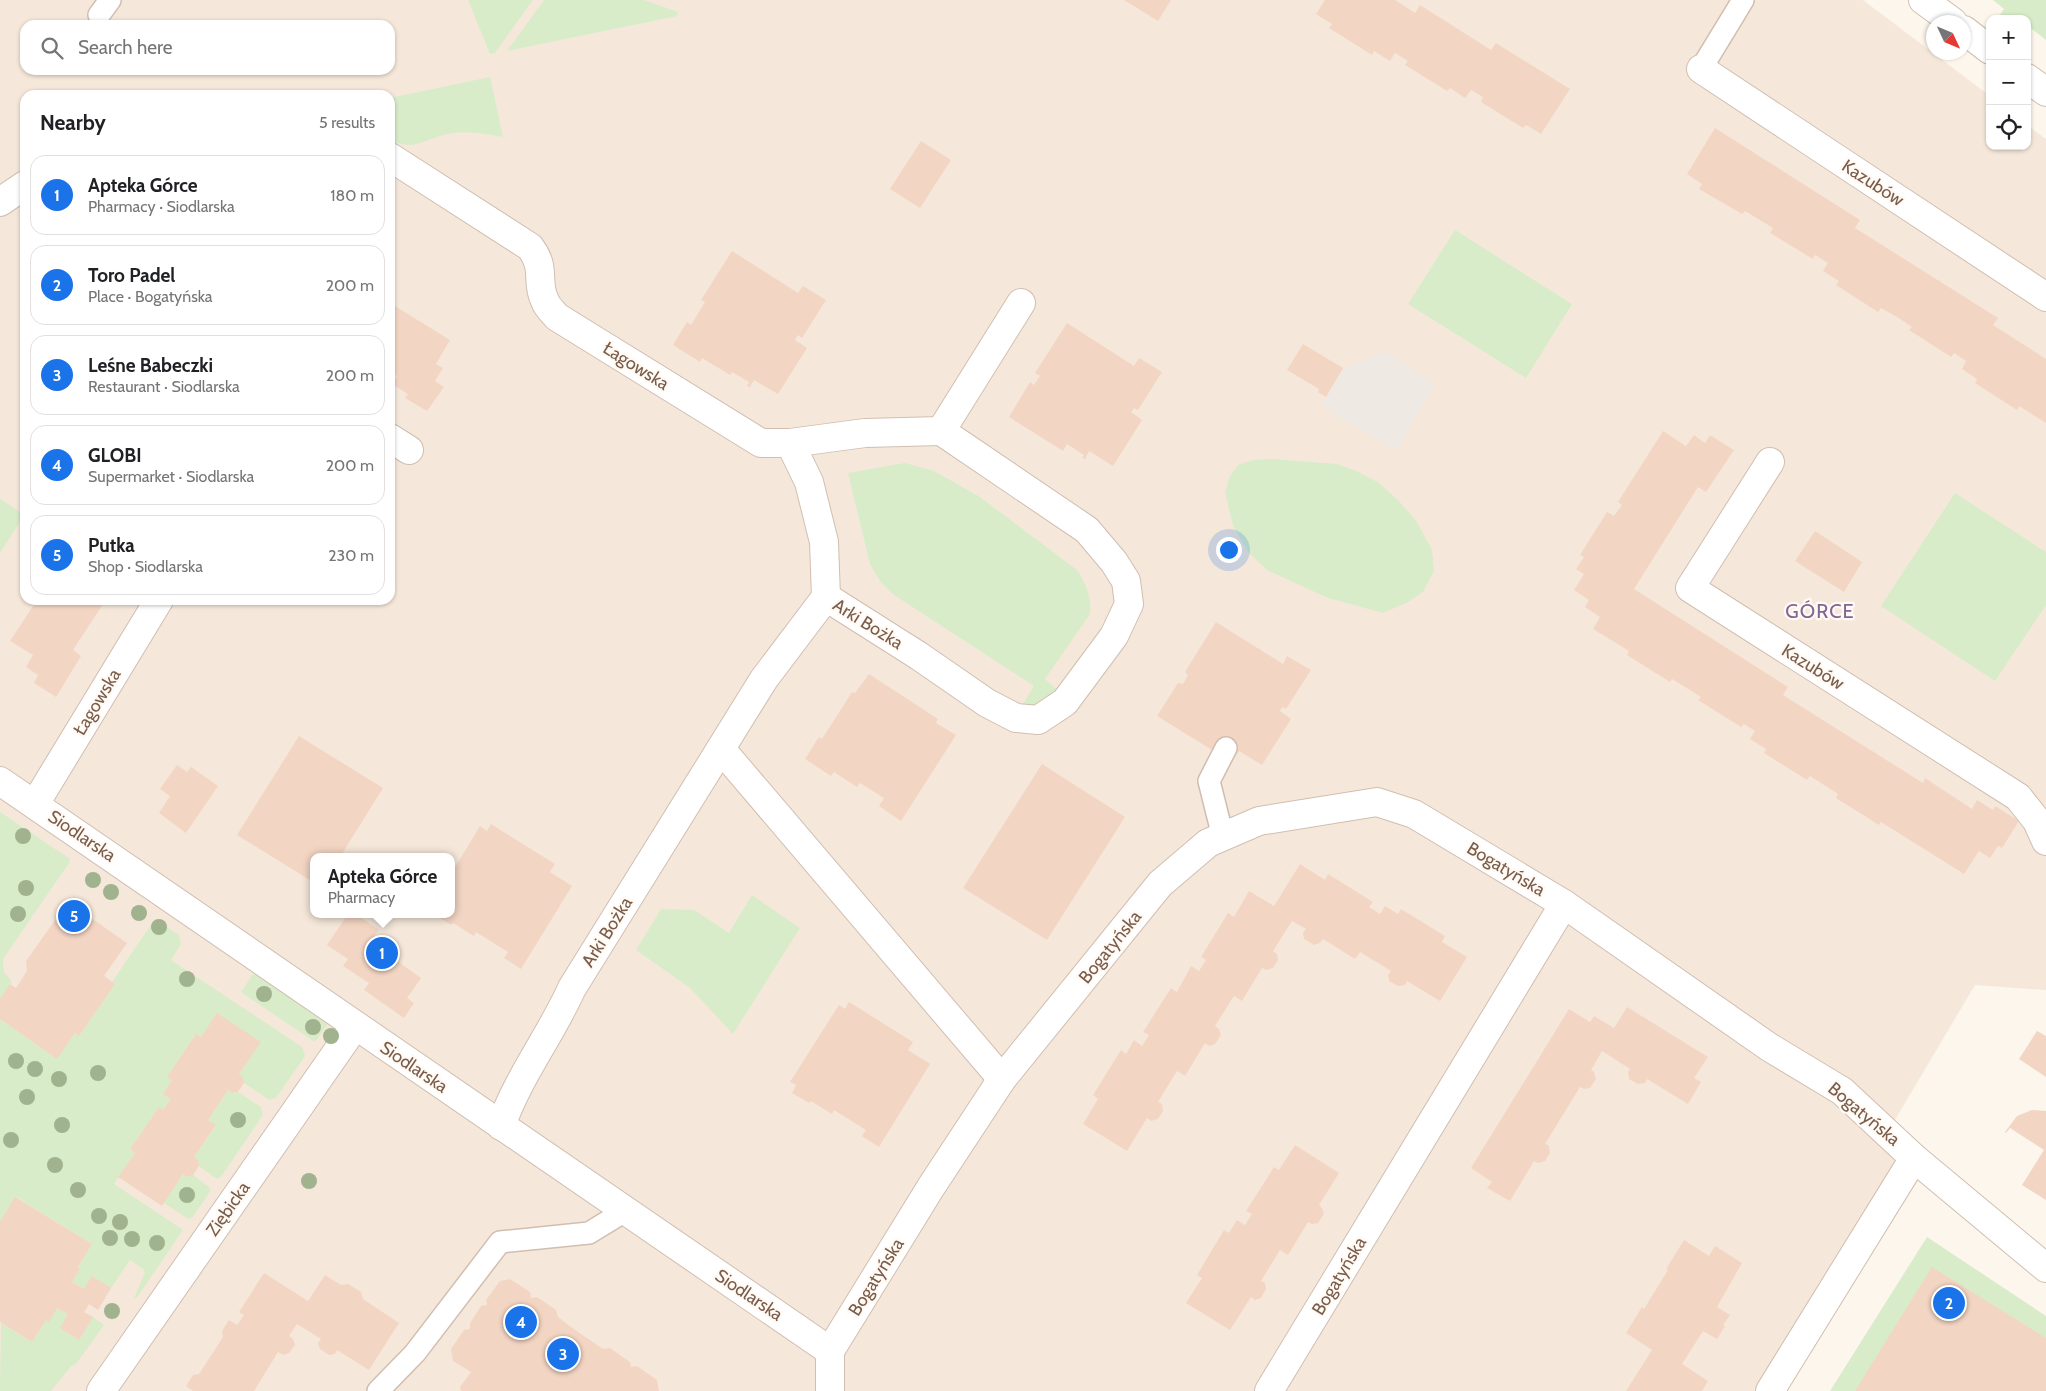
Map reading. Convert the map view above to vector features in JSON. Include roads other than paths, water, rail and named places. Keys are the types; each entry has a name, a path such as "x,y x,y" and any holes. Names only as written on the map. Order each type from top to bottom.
{"street":[{"path":"1923,0 1943,15"},
{"path":"1971,35 1986,47"},
{"name":"Kazubów","path":"1701,69 2046,297"},
{"path":"2031,81 2046,92"},
{"name":"Łagowska","path":"395,160 530,246 537,256 540,267 544,301 557,317 760,443 790,443"},
{"path":"0,202 20,188"},
{"path":"826,597 822,534 809,482 790,443 865,433 941,431 1021,303"},
{"name":"Arki Bożka","path":"501,1126 508,1106 561,1012 572,988 764,679 826,597 919,656 987,703 1016,718 1038,720 1065,702 1114,636 1129,604 1126,581 1114,562 1087,530 941,431"},
{"name":"Kazubów","path":"1770,462 1690,588 2018,797 2037,821 2046,841"},
{"name":"Łagowska","path":"35,804 156,605"},
{"path":"721,749 1002,1079"},
{"name":"Siodlarska","path":"0,781 830,1351"},
{"name":"Bogatyńska","path":"830,1351 931,1187 1002,1079 1160,884 1208,843 1259,821 1378,802 1414,814 1564,904 1769,1047 1842,1091 1914,1158 2046,1268"},
{"name":"Bogatyńska","path":"1269,1391 1564,904"},
{"name":"Ziębicka","path":"100,1391 356,1026"},
{"name":"Bogatyńska","path":"1770,1391 1914,1158"},
{"path":"830,1351 830,1391"}],"lane":[{"path":"1701,69 1743,0"},
{"path":"1223,837 1209,781 1226,748"},
{"path":"378,1391 414,1353 500,1242 589,1233 625,1211"}],"place":[{"name":"Putka","path":"74,916"},
{"name":"Apteka Górce","path":"382,953"},
{"name":"Toro Padel","path":"1949,1303"},
{"name":"GLOBI","path":"521,1322"},
{"name":"Leśne Babeczki","path":"563,1354"}],"district":[{"name":"GÓRCE","path":"1820,611"}]}
